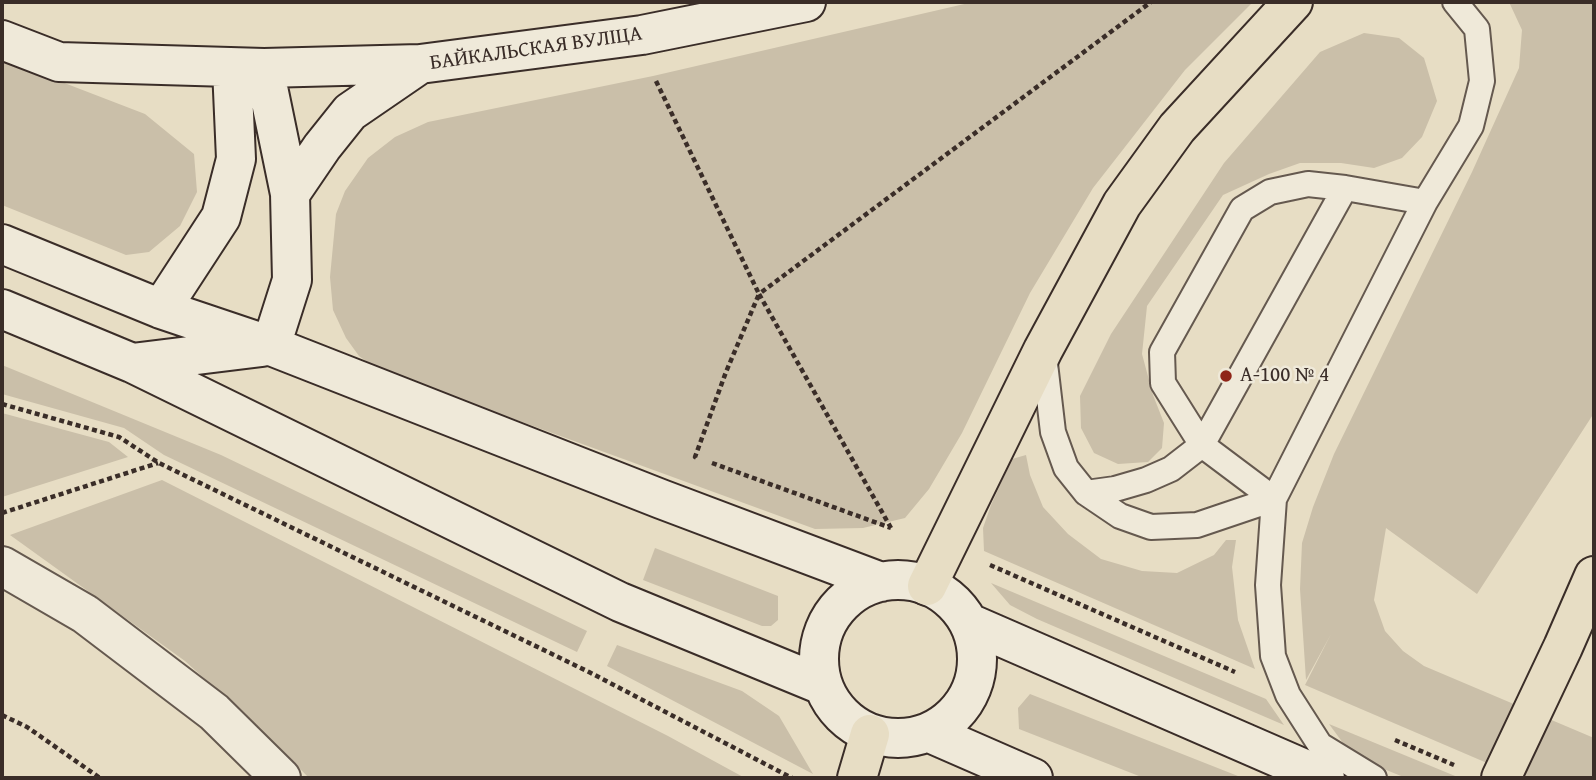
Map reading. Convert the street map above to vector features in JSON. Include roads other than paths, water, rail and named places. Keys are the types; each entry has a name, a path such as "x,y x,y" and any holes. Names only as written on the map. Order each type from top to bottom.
{"highway":[{"path":"927,586 1043,350 1122,204 1177,128 1293,2"},
{"path":"1501,778 1594,576"},
{"path":"856,778 870,734"}],"main road":[{"name":"БАЙКАЛЬСКАЯ ВУЛІЦА","path":"2,40 59,62 248,68 420,64 642,35 806,2"},
{"path":"290,194 321,147 350,113 420,64"},
{"path":"248,68 290,194 292,280 271,346"},
{"path":"161,309 221,217 236,159 248,68"},
{"path":"2,244 161,309 271,346 881,582"},
{"path":"2,309 132,363 620,602 822,685"},
{"path":"132,363 271,346"},
{"path":"2,566 86,614 214,712 281,778"},
{"path":"904,580 927,586 944,594 958,607 969,623 977,648 976,673 968,698 952,718 930,733 910,738 870,734 849,723 833,706 822,685 818,659 823,633 836,610 856,592 881,582 904,580"},
{"path":"969,623 1325,778"},
{"path":"930,733 1033,778"}],"lane":[{"path":"1374,778 1320,745 1288,695 1273,656 1268,585 1274,499 1425,202 1471,126 1482,81 1477,29 1455,2"},
{"path":"1274,499 1202,446 1163,383 1162,352 1242,209 1269,192 1308,184 1425,202"},
{"path":"1086,493 1115,489 1146,480 1171,469 1202,446 1345,188"},
{"path":"1043,350 1053,432 1066,468 1086,493 1120,516 1151,527 1197,525 1274,499"}],"place":[{"name":"А-100 № 4","path":"1226,376"}]}
